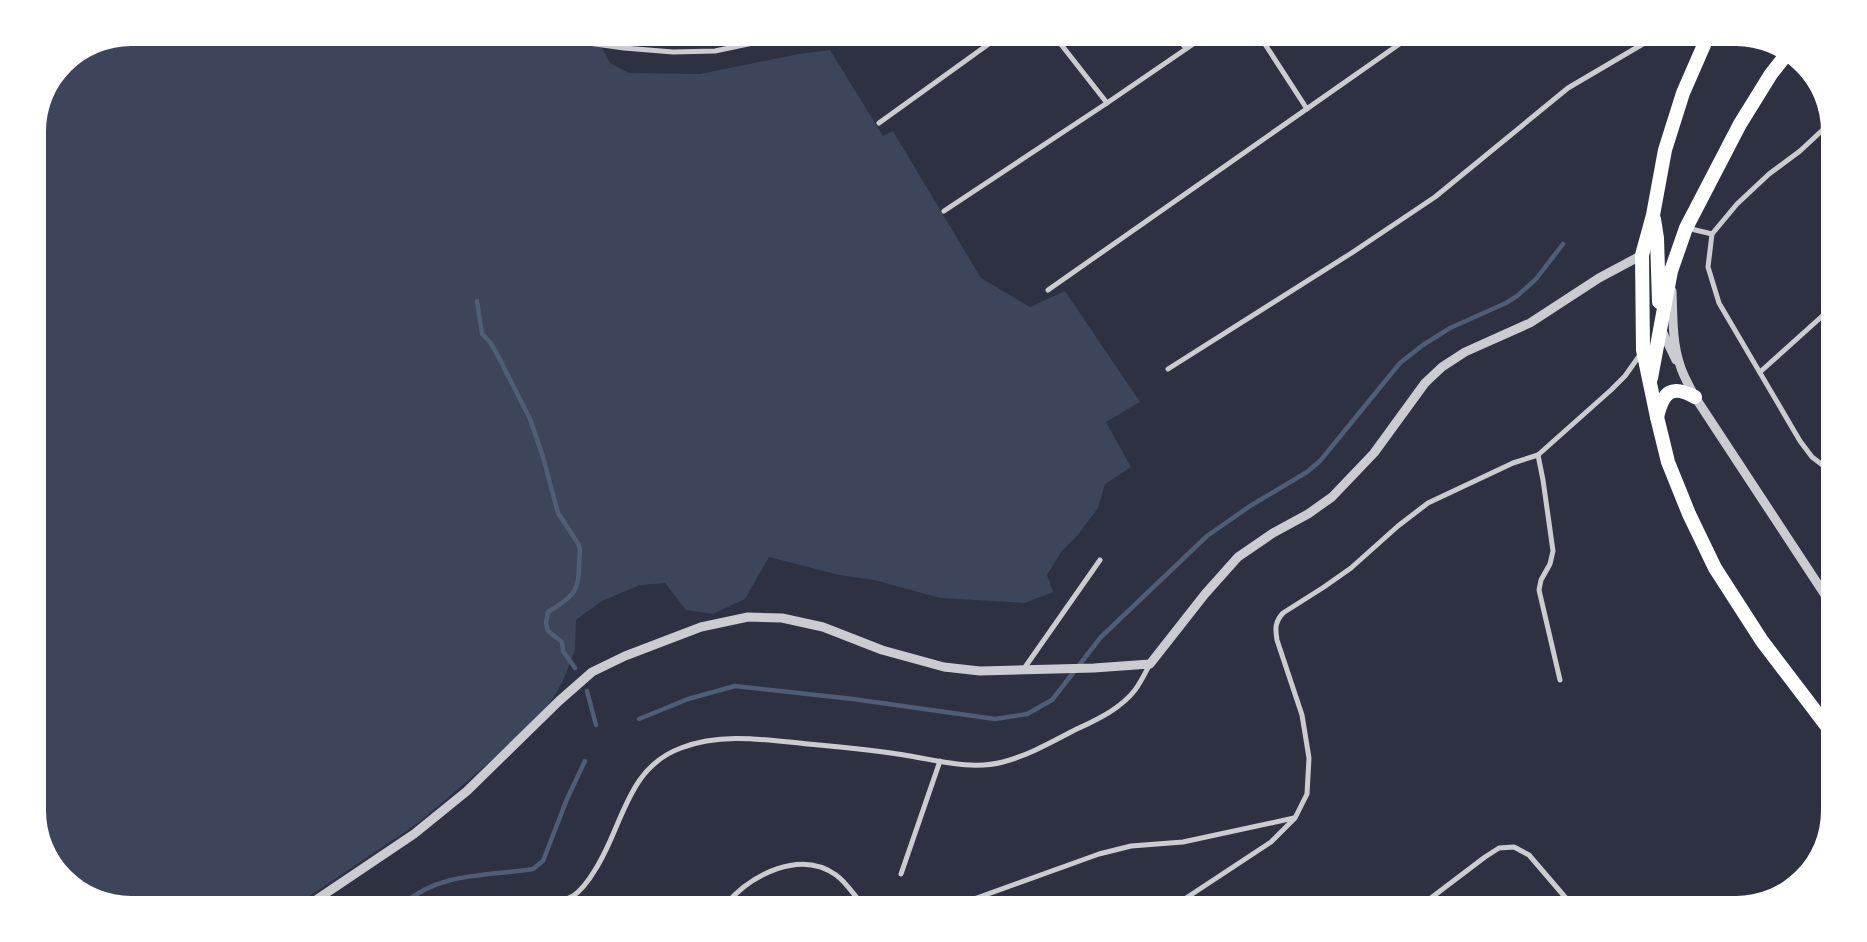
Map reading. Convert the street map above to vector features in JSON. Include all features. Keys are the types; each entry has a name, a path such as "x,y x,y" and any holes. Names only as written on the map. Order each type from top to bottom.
{"highway":[{"path":"1704,46 1683,93 1664,150 1653,214 1642,255 1644,350 1650,386 1668,462 1689,514 1715,568 1762,640 1821,717"},
{"path":"1650,386 1671,271 1686,228 1740,124 1770,74 1782,60"},
{"path":"1653,214 1657,238 1660,328"},
{"path":"1657,417 1660,405 1668,394 1678,390 1695,397"}],"street":[{"path":"610,46 673,52 715,51 739,46"},
{"path":"879,123 986,46"},
{"path":"1062,46 1107,103"},
{"path":"944,211 1189,46"},
{"path":"1266,46 1306,109"},
{"path":"1048,290 1397,46"},
{"path":"1168,369 1350,254 1435,197 1568,88 1639,46"},
{"path":"1821,131 1800,151 1769,174 1737,204 1712,234 1708,267 1719,302 1800,441 1812,457 1821,464"},
{"path":"1686,228 1712,234"},
{"path":"572,896 587,882 601,860 622,810 637,782 658,761 681,748 718,738 772,740 874,750 940,761 981,765 1003,762 1039,748 1093,721 1124,702 1135,690 1150,664 1205,594 1238,557 1272,533 1308,514 1332,497 1374,453 1425,383 1442,367 1465,352 1530,323 1600,278 1642,255"},
{"path":"1671,271 1674,332 1679,364"},
{"path":"1760,372 1821,317"},
{"path":"1660,328 1695,397 1821,587"},
{"path":"1190,896 1271,842 1295,818 1307,794 1310,758 1302,715 1277,640 1275,628 1277,618 1351,568 1398,526 1428,503 1513,462 1538,455 1611,390 1644,350"},
{"path":"1538,455 1553,551 1550,564 1541,580 1539,590 1560,680"},
{"path":"1022,670 1100,560"},
{"path":"322,896 414,834 459,797 592,672 625,656 701,627 748,617 782,618 824,628 882,650 944,667 980,671 1150,664"},
{"path":"901,874 940,761"},
{"path":"982,896 1099,854 1130,846 1183,842 1295,818"},
{"path":"1433,896 1485,856 1499,848 1514,847 1529,855 1564,896"},
{"path":"733,896 758,877 778,868 796,864 817,866 837,875 855,896"}],"shaded area":[{"path":"131,46 601,46 610,63 629,73 700,74 799,54 830,50 883,136 893,131 981,278 1030,307 1065,291 1140,402 1106,422 1131,467 1105,484 1098,508 1077,536 1061,552 1047,575 1053,592 1025,603 940,598 874,580 839,575 769,557 745,599 713,614 686,610 665,583 640,585 602,601 576,620 575,650 562,683 540,719 418,823 310,896 131,896 109,893 94,887 75,875 67,867 55,848 46,816 46,126 53,99 71,71 84,61 99,53"}],"waterway":[{"path":"639,719 688,699 735,686 853,699 995,719 1027,714 1052,700 1101,637 1207,536 1250,506 1307,472 1320,461 1400,363 1423,345 1450,328 1506,303 1517,296 1536,279 1563,244"},
{"path":"477,301 482,334 496,352 530,419 543,457 558,513 579,545 579,573 576,587 567,599 548,612 546,623 548,631 562,642 563,651 575,668"},
{"path":"587,691 596,725"},
{"path":"415,896 432,886 465,877 533,869 543,861 567,799 585,761"}]}
